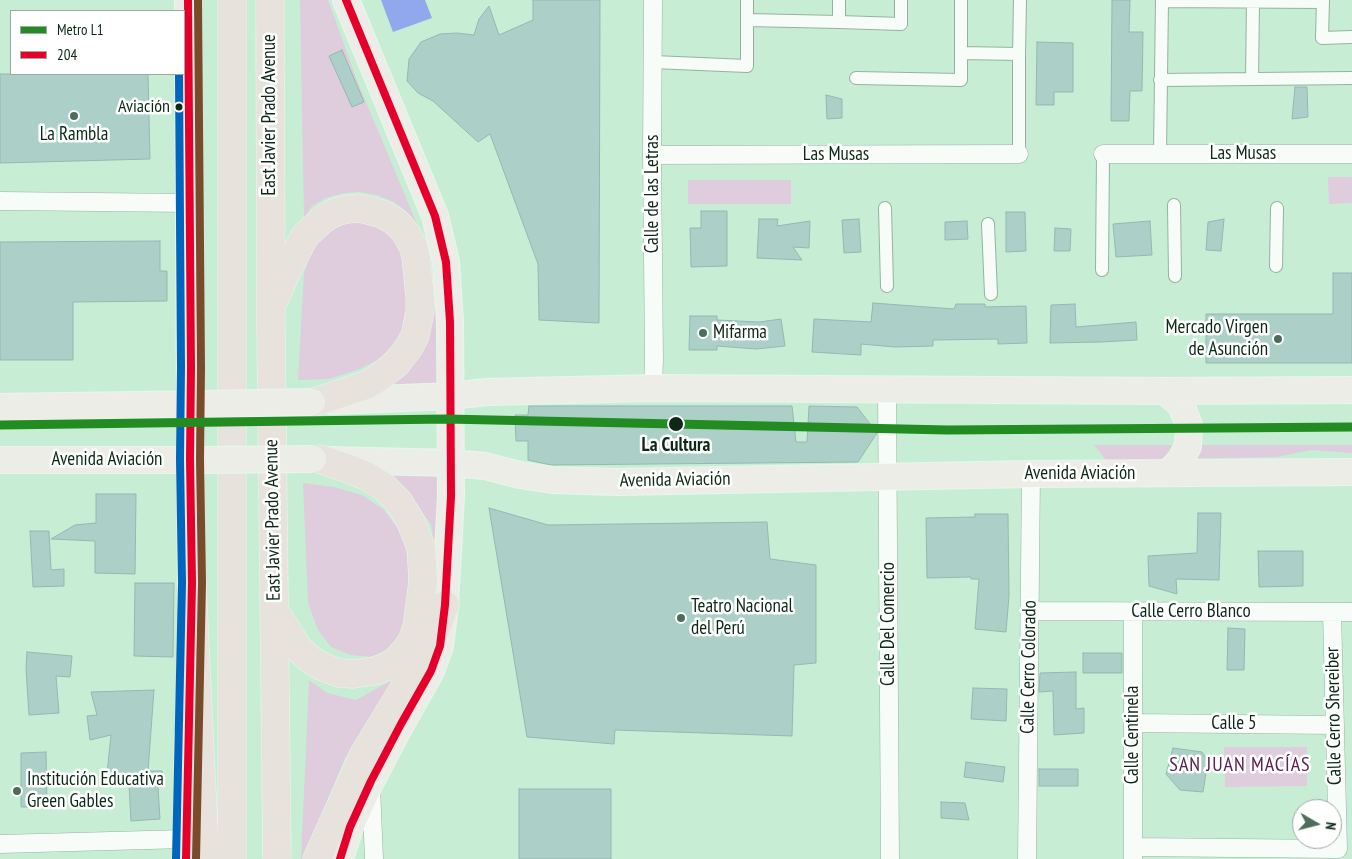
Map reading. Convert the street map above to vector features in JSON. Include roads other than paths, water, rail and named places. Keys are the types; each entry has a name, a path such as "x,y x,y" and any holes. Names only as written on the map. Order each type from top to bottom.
{"highway":[{"name":"East Javier Prado Avenue","path":"270,0 271,308 277,859"},
{"path":"270,48 279,0"},
{"name":"East Javier Prado Avenue","path":"231,5 232,859"},
{"path":"271,308 301,243 314,227 328,216 348,209 360,208 382,214 400,227 413,246 416,257 420,311 418,324 410,347 397,363 366,385 313,402"},
{"path":"274,610 298,648 304,654 323,667 339,673 353,674 386,667 397,660 405,651 412,641 417,627 423,581 421,548 411,522 398,501 384,486 346,468 316,459"},
{"path":"192,584 205,859"},
{"path":"317,859 364,754 417,667 430,642 445,605"}],"main road":[{"path":"185,849 197,459 197,404 190,203 188,0"},
{"path":"340,859 350,827 371,781 431,671 440,646 445,605 451,496 450,322 446,262 435,216 346,0"},
{"path":"0,406 313,402 450,396 487,392 653,388 1165,391 1352,390"},
{"path":"1165,391 1181,405 1189,425 1188,446 1182,459 1166,474"},
{"name":"Avenida Aviación","path":"0,460 316,459 451,463 485,466 553,480 619,482 1031,474 1352,472"}],"street":[{"name":"Calle de las Letras","path":"653,0 653,388"},
{"path":"653,62 747,71 747,0"},
{"path":"838,0 839,22"},
{"path":"747,20 901,24 901,0"},
{"path":"856,78 961,80 961,0"},
{"path":"1019,154 1020,0"},
{"path":"1160,154 1162,1 1322,1 1322,38 1352,37"},
{"path":"1252,79 1253,2"},
{"path":"961,53 1019,54"},
{"path":"1160,80 1352,78"},
{"name":"Las Musas","path":"652,155 1019,154"},
{"path":"1102,270 1103,154"},
{"name":"Las Musas","path":"1103,154 1352,154"},
{"path":"0,201 190,203"},
{"path":"1174,205 1175,276"},
{"path":"885,208 887,286"},
{"path":"1276,266 1277,208"},
{"path":"988,224 991,294"},
{"name":"Calle Del Comercio","path":"887,390 890,859"},
{"name":"Calle Cerro Colorado","path":"1027,859 1031,474"},
{"name":"Calle Cerro Blanco","path":"1030,611 1352,612"},
{"name":"Calle Centinela","path":"1132,853 1133,612"},
{"name":"Calle Cerro Shereiber","path":"1132,853 1338,849 1332,612"},
{"name":"Calle 5","path":"1133,723 1335,724"},
{"path":"371,781 374,859"},
{"path":"0,844 185,849"}],"water":[{"path":"381,0 425,0 432,18 393,32"}],"metro line":[{"name":"L1","path":"0,425 447,419 948,430 1352,427"}],"place":[{"name":"Aviación","path":"179,107"},
{"name":"La Rambla","path":"74,116"},
{"name":"Mifarma","path":"703,333"},
{"name":"Mercado Virgen de Asunción","path":"1278,339"},
{"name":"La Cultura","path":"676,424"},
{"name":"Teatro Nacional del Perú","path":"681,618"},
{"name":"Institución Educativa Green Gables","path":"17,791"}],"district":[{"name":"SAN JUAN MACÍAS","path":"1240,765"}]}
